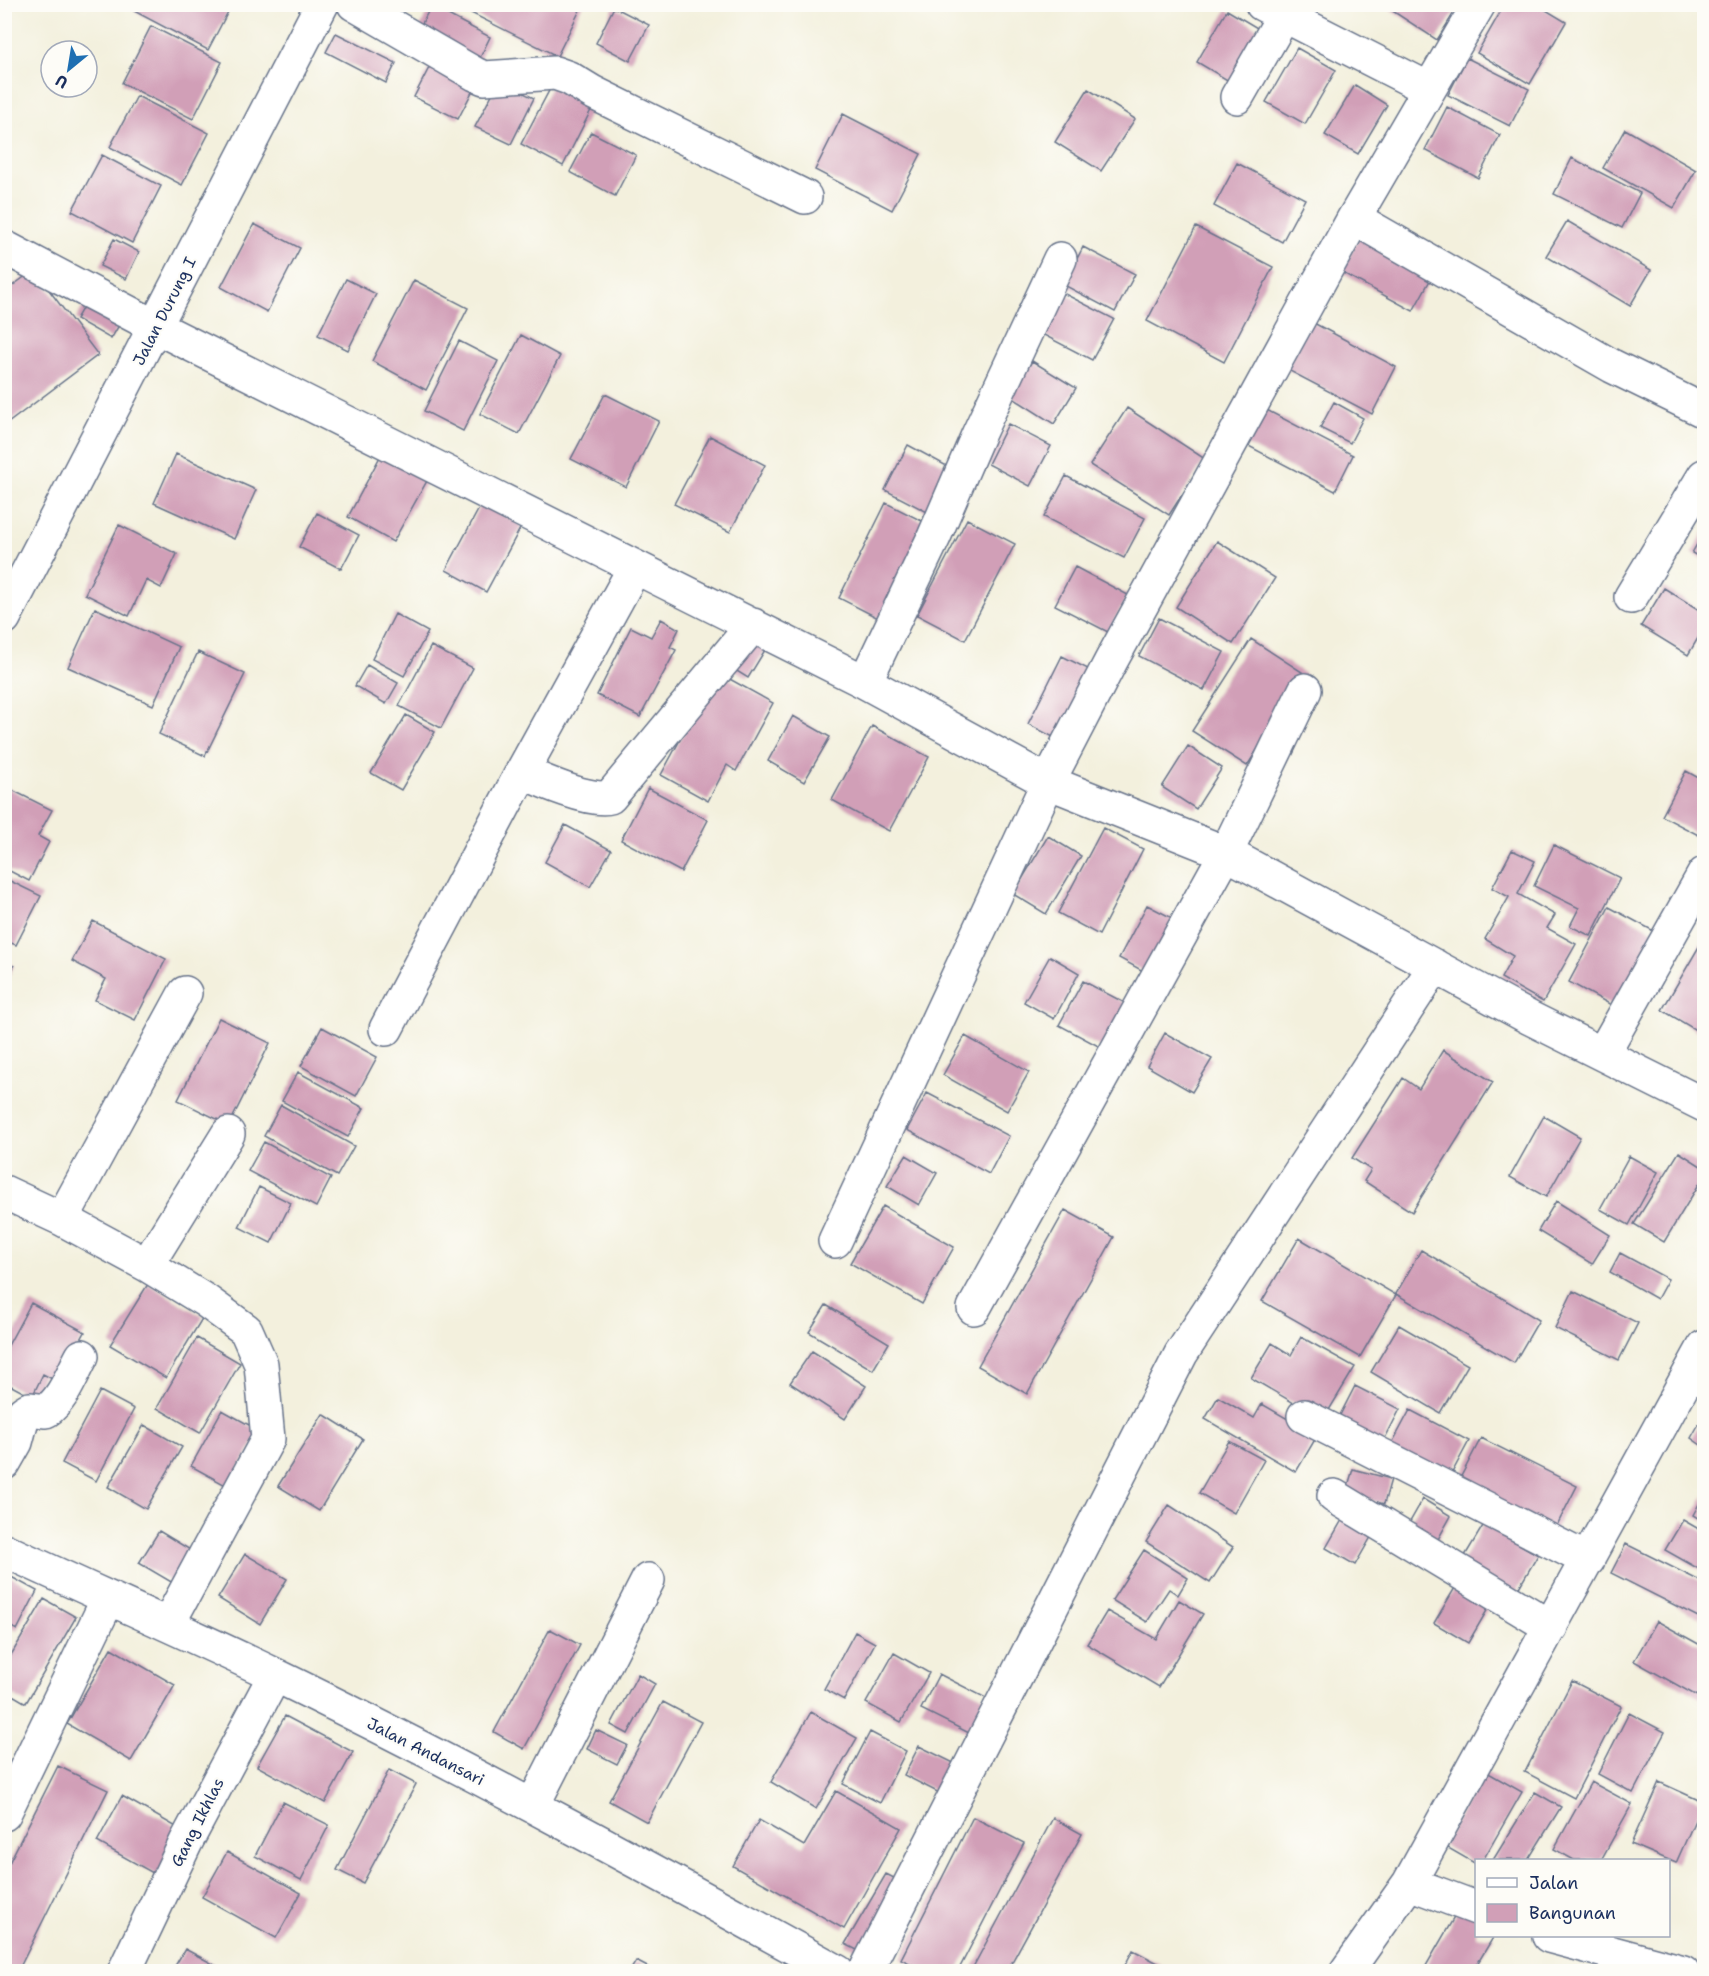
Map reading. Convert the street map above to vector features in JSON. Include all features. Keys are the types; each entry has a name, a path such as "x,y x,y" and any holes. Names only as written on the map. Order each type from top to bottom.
{"street":[{"name":"Jalan Durung I","path":"4,618 15,571 156,327 322,4"},
{"path":"354,4 484,78 555,73 805,196"},
{"path":"836,1241 1048,782 1111,662 1354,218 1479,4"},
{"path":"1237,97 1272,11 1429,89"},
{"path":"1354,218 1612,366 1704,411"},
{"path":"4,247 156,327 866,682 1048,782 1226,853 1530,1018 1704,1105"},
{"path":"866,682 1060,259"},
{"path":"1631,597 1704,476"},
{"path":"386,1029 522,772 635,567"},
{"path":"522,772 551,784 598,798 610,797 753,625"},
{"path":"974,1308 1226,853 1305,690"},
{"path":"1603,1053 1704,874"},
{"path":"865,1971 1181,1354 1435,966"},
{"path":"62,1219 185,993"},
{"path":"147,1264 228,1134"},
{"path":"4,1192 62,1219 147,1264 206,1301 246,1330 261,1365 268,1439 168,1624"},
{"path":"1346,1971 1409,1883 1704,1347"},
{"path":"4,1463 16,1442 24,1412 29,1409 46,1411 50,1408 57,1401 82,1356"},
{"path":"1304,1416 1588,1560"},
{"path":"1334,1496 1551,1627"},
{"name":"Jalan Andansari","path":"4,1550 275,1675 533,1805 838,1971"},
{"path":"533,1805 648,1580"},
{"path":"4,1814 108,1599"},
{"name":"Gang Ikhlas","path":"124,1971 186,1842 275,1675"},
{"path":"1409,1883 1475,1908"},
{"path":"1556,1937 1683,1971"}],"building":[{"path":"138,4 232,4 208,50 134,11"},
{"path":"453,4 583,4 557,56"},
{"path":"1391,4 1455,4 1458,7 1437,40 1388,8"},
{"path":"1505,4 1536,4 1566,22 1530,84 1477,53"},
{"path":"431,6 490,37 476,66 416,35"},
{"path":"614,7 649,25 630,61 596,43"},
{"path":"1227,10 1269,35 1239,87 1197,62"},
{"path":"151,26 222,62 193,119 122,83"},
{"path":"336,33 396,63 386,83 326,52"},
{"path":"1297,48 1336,70 1305,124 1266,102"},
{"path":"1467,58 1529,89 1510,126 1448,95"},
{"path":"432,62 476,84 458,119 414,97"},
{"path":"499,81 534,98 511,144 475,127"},
{"path":"1355,85 1387,105 1358,154 1325,135"},
{"path":"551,87 592,108 563,166 521,144"},
{"path":"1088,89 1135,119 1101,171 1055,142"},
{"path":"137,96 209,133 182,185 110,147"},
{"path":"1447,107 1500,135 1478,178 1425,150"},
{"path":"843,114 921,154 892,210 815,170"},
{"path":"1625,129 1696,170 1674,208 1603,168"},
{"path":"591,132 636,155 615,196 570,172"},
{"path":"102,155 161,186 132,243 72,211"},
{"path":"1572,158 1640,193 1622,228 1554,194"},
{"path":"1237,163 1305,199 1282,242 1214,206"},
{"path":"1567,221 1651,270 1630,306 1546,256"},
{"path":"254,224 300,248 267,312 221,287"},
{"path":"1196,227 1273,267 1224,362 1147,321"},
{"path":"1361,234 1434,273 1413,311 1341,272"},
{"path":"114,239 139,252 126,279 100,266"},
{"path":"1083,247 1135,274 1115,312 1064,285"},
{"path":"34,270 98,355 4,426 4,292"},
{"path":"346,279 376,294 348,350 318,335"},
{"path":"414,280 468,308 426,390 372,361"},
{"path":"1059,291 1114,319 1092,360 1038,332"},
{"path":"87,300 122,320 111,339 76,319"},
{"path":"1310,321 1396,367 1372,414 1286,369"},
{"path":"521,335 560,356 519,434 480,414"},
{"path":"459,341 498,361 463,431 424,411"},
{"path":"1032,361 1076,388 1054,424 1010,396"},
{"path":"605,394 659,421 626,487 571,459"},
{"path":"1334,402 1363,418 1350,443 1320,428"},
{"path":"1259,406 1353,455 1335,491 1241,442"},
{"path":"1127,408 1205,459 1169,515 1090,465"},
{"path":"1008,424 1051,446 1030,486 988,464"},
{"path":"710,436 765,465 730,532 674,504"},
{"path":"908,445 956,471 933,515 885,490"},
{"path":"382,453 428,479 393,542 348,517"},
{"path":"176,454 256,490 234,539 154,503"},
{"path":"1066,476 1145,518 1124,558 1044,517"},
{"path":"482,503 522,525 486,592 446,570"},
{"path":"886,503 932,526 884,621 839,598"},
{"path":"317,513 359,535 341,569 299,547"},
{"path":"967,519 1015,544 965,640 917,615"},
{"path":"119,525 177,554 161,588 146,580 129,616 85,594"},
{"path":"1704,532 1704,560 1692,553"},
{"path":"1217,541 1275,578 1233,644 1176,607"},
{"path":"1075,567 1128,595 1108,632 1055,605"},
{"path":"1664,588 1704,613 1704,628 1688,655 1641,626"},
{"path":"95,608 179,647 153,705 68,667"},
{"path":"395,614 428,632 404,676 372,659"},
{"path":"1159,618 1224,652 1204,690 1139,656"},
{"path":"661,619 679,629 670,647 676,650 640,717 597,695 631,627 651,637"},
{"path":"744,638 765,650 748,678 727,665"},
{"path":"1251,639 1305,674 1247,766 1192,731"},
{"path":"431,646 473,668 441,728 399,706"},
{"path":"198,652 245,674 205,756 159,734"},
{"path":"1062,656 1092,671 1057,739 1028,724"},
{"path":"367,665 398,683 386,704 355,686"},
{"path":"717,672 773,703 736,771 727,765 708,801 661,775"},
{"path":"406,715 435,732 401,790 371,773"},
{"path":"793,716 830,737 804,782 768,761"},
{"path":"872,726 929,757 889,831 832,800"},
{"path":"1188,746 1222,768 1196,809 1162,787"},
{"path":"1686,771 1704,781 1704,838 1662,816"},
{"path":"4,786 52,810 38,836 49,842 29,881 4,868"},
{"path":"648,788 708,820 681,872 621,840"},
{"path":"565,825 611,850 590,887 545,862"},
{"path":"1103,828 1143,849 1099,935 1058,913"},
{"path":"1048,836 1081,856 1046,914 1013,894"},
{"path":"1554,845 1620,878 1591,936 1570,926 1579,908 1534,886"},
{"path":"1512,850 1535,861 1518,894 1555,915 1547,928 1576,944 1543,1002 1501,978 1513,956 1485,939 1509,897 1492,888"},
{"path":"4,878 41,896 16,945 4,940"},
{"path":"1147,905 1182,923 1154,977 1119,958"},
{"path":"1609,907 1665,937 1615,1007 1569,982"},
{"path":"93,921 166,959 135,1020 95,1000 106,979 72,961"},
{"path":"1704,938 1704,1035 1662,1010"},
{"path":"1050,956 1079,973 1054,1019 1024,1002"},
{"path":"4,961 14,966 4,985"},
{"path":"1083,981 1127,1004 1102,1048 1059,1025"},
{"path":"219,1018 270,1043 229,1125 178,1100"},
{"path":"322,1027 377,1057 356,1096 301,1066"},
{"path":"1165,1033 1212,1059 1192,1092 1147,1066"},
{"path":"965,1036 1029,1072 1007,1111 943,1075"},
{"path":"1443,1050 1493,1082 1412,1212 1364,1181 1371,1170 1352,1158 1403,1078 1419,1089"},
{"path":"298,1072 364,1108 348,1137 282,1101"},
{"path":"927,1093 1009,1136 989,1174 907,1130"},
{"path":"281,1105 354,1146 337,1176 264,1136"},
{"path":"1544,1116 1580,1137 1546,1197 1510,1177"},
{"path":"264,1142 331,1178 316,1207 248,1171"},
{"path":"1679,1152 1704,1168 1704,1176 1664,1242 1634,1224"},
{"path":"906,1155 937,1173 919,1205 887,1186"},
{"path":"1629,1156 1658,1172 1629,1225 1600,1209"},
{"path":"259,1187 291,1203 271,1243 239,1227"},
{"path":"1556,1201 1610,1235 1592,1264 1538,1231"},
{"path":"883,1206 954,1247 922,1304 850,1263"},
{"path":"1065,1210 1114,1237 1027,1394 978,1366"},
{"path":"1299,1238 1396,1295 1360,1357 1262,1301"},
{"path":"1421,1250 1539,1320 1514,1363 1396,1294"},
{"path":"1620,1253 1668,1279 1657,1299 1610,1272"},
{"path":"148,1284 203,1317 166,1378 110,1345"},
{"path":"1573,1291 1638,1323 1619,1360 1555,1328"},
{"path":"31,1303 85,1332 58,1382 43,1374 32,1397 4,1382 4,1353"},
{"path":"826,1305 889,1343 873,1370 809,1332"},
{"path":"1399,1325 1468,1365 1440,1413 1371,1372"},
{"path":"1301,1337 1355,1367 1323,1420 1251,1378 1272,1343 1291,1355"},
{"path":"197,1338 240,1363 200,1433 157,1408"},
{"path":"812,1351 866,1386 845,1419 790,1383"},
{"path":"1355,1386 1400,1409 1380,1448 1335,1425"},
{"path":"100,1391 134,1409 96,1481 62,1463"},
{"path":"1218,1397 1254,1418 1262,1404 1317,1436 1296,1472 1205,1419"},
{"path":"222,1410 260,1431 229,1487 191,1466"},
{"path":"1410,1410 1469,1441 1446,1484 1387,1453"},
{"path":"323,1414 363,1439 319,1511 278,1486"},
{"path":"1704,1415 1704,1447 1691,1438"},
{"path":"144,1425 182,1447 146,1509 108,1487"},
{"path":"1481,1438 1577,1486 1551,1537 1455,1488"},
{"path":"1229,1441 1264,1460 1234,1513 1199,1493"},
{"path":"1353,1469 1391,1479 1384,1504 1346,1493"},
{"path":"1704,1495 1704,1522 1693,1515"},
{"path":"1423,1499 1451,1516 1432,1550 1403,1534"},
{"path":"1169,1505 1233,1547 1210,1583 1146,1542"},
{"path":"1346,1513 1375,1530 1355,1565 1326,1548"},
{"path":"1683,1520 1704,1532 1704,1572 1665,1550"},
{"path":"1484,1524 1538,1555 1514,1596 1460,1564"},
{"path":"159,1531 197,1554 178,1586 139,1563"},
{"path":"1626,1544 1704,1583 1704,1620 1611,1573"},
{"path":"1144,1550 1188,1578 1178,1595 1169,1589 1147,1622 1112,1600"},
{"path":"245,1554 287,1579 260,1624 218,1598"},
{"path":"4,1573 37,1591 17,1630 4,1623"},
{"path":"1459,1581 1492,1602 1468,1643 1434,1623"},
{"path":"44,1599 76,1617 26,1703 4,1690 4,1667"},
{"path":"1179,1600 1203,1614 1159,1687 1087,1644 1107,1611 1156,1639"},
{"path":"1657,1621 1704,1647 1704,1700 1634,1661"},
{"path":"550,1629 580,1645 524,1749 494,1732"},
{"path":"855,1632 875,1643 844,1700 824,1689"},
{"path":"111,1648 175,1685 131,1761 67,1724"},
{"path":"894,1653 929,1673 901,1722 866,1703"},
{"path":"638,1674 655,1684 628,1734 611,1725"},
{"path":"939,1674 992,1701 975,1736 921,1709"},
{"path":"1572,1681 1621,1706 1574,1798 1525,1772"},
{"path":"663,1702 701,1722 647,1822 609,1801"},
{"path":"811,1712 857,1738 816,1809 771,1782"},
{"path":"1629,1713 1665,1732 1633,1793 1598,1774"},
{"path":"285,1716 353,1752 325,1803 257,1766"},
{"path":"596,1730 627,1745 617,1764 587,1749"},
{"path":"870,1732 906,1751 880,1803 843,1784"},
{"path":"919,1746 962,1767 947,1797 904,1775"},
{"path":"58,1766 108,1790 18,1971 4,1971 4,1873"},
{"path":"389,1770 416,1784 363,1883 337,1870"},
{"path":"1485,1771 1522,1792 1484,1859 1475,1859 1475,1863 1443,1845"},
{"path":"1591,1782 1632,1804 1602,1859 1572,1859 1554,1849"},
{"path":"1659,1782 1703,1802 1676,1863 1631,1844"},
{"path":"836,1791 901,1828 844,1929 733,1866 759,1820 804,1846"},
{"path":"1535,1792 1561,1807 1529,1859 1494,1859"},
{"path":"122,1796 187,1833 162,1878 97,1842"},
{"path":"283,1802 329,1825 301,1880 255,1856"},
{"path":"973,1817 1024,1843 958,1971 926,1971 901,1959"},
{"path":"1053,1818 1082,1834 1007,1971 971,1971"},
{"path":"227,1852 301,1893 276,1938 202,1897"},
{"path":"886,1874 902,1882 861,1952 845,1944"},
{"path":"1460,1907 1475,1916 1475,1937 1493,1937 1473,1971 1423,1971"},
{"path":"185,1949 226,1971 172,1971"},
{"path":"1133,1950 1171,1970 1122,1971"},
{"path":"636,1961 655,1971 630,1971"}]}
